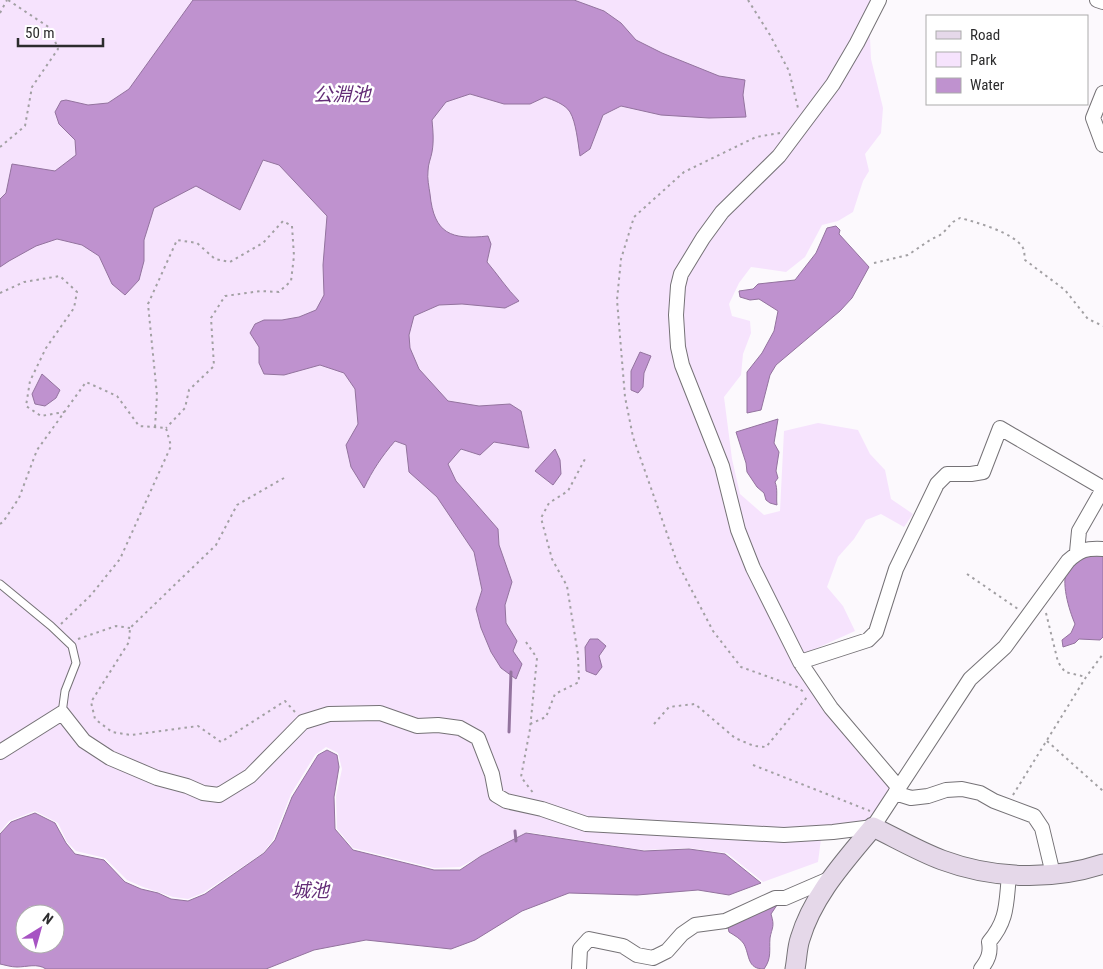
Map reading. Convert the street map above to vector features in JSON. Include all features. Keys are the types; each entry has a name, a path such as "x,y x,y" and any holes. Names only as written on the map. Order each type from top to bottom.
{"street":[{"path":"879,0 833,84 778,156 722,212 703,238 681,274 678,286 676,315 678,347 682,365 722,466 738,530 753,568 800,662 812,691 831,708 897,790 911,798 928,796 946,790 962,789 980,793 1006,806 1034,816 1042,828 1053,874"},
{"path":"1097,0 1103,2"},
{"path":"1103,93 1093,118 1103,145"},
{"path":"800,662 868,640 876,632 896,570 937,484 946,474 983,472 1000,428 1103,488 1079,531 1077,552"},
{"path":"795,969 800,939 829,879 877,821 970,679 1005,648 1068,561 1077,552 1091,548 1103,549"},
{"path":"0,752 62,713 84,741 110,758 157,778 187,786 203,793 219,795 250,776 303,722 329,714 380,713 417,726 438,725 460,728 478,738 492,774 496,795 506,801 542,809 586,824 784,834 833,832 877,821 942,860 973,870 1009,876 1053,874 1089,869 1103,864"},
{"path":"981,969 990,952 989,942 999,930 1004,919 1009,876"},
{"path":"579,969 580,949 588,939 623,946 637,955 653,958 667,951 682,934 694,925 725,921 775,898 786,898 829,879"}],"lane":[{"path":"0,584 72,646 76,663 65,691 62,713"}],"path":[{"path":"0,14 7,0 50,28 58,48 32,87 26,126 0,147"},
{"path":"654,724 669,707 695,704 735,738 754,746 766,746 812,691 797,688 741,667 713,631 677,562 633,438 625,397 618,300 621,259 634,217 684,172 756,137 800,127 789,71 770,35 748,0"},
{"path":"874,263 908,255 942,234 953,222 960,218 969,220 1006,234 1017,241 1024,249 1025,260 1065,290 1088,319 1103,326"},
{"path":"154,427 157,395 148,304 178,240 197,244 215,259 230,262 263,243 283,221 292,226 294,256 291,281 279,292 261,291 225,296 211,318 214,366 189,390 185,408 166,428"},
{"path":"0,293 24,282 60,276 77,292 74,308 46,348 30,381 26,406 41,416 65,411"},
{"path":"0,524 19,498 37,450 86,382 117,396 139,426 166,428"},
{"path":"55,630 91,595 120,559 171,446 166,428"},
{"path":"530,724 546,717 555,694 578,682 578,655 567,586 552,559 541,518 549,503 568,491 585,459"},
{"path":"284,478 237,505 216,545 130,628 129,642 91,702 95,719 112,732 131,735 198,726 221,742 285,700 303,722"},
{"path":"967,574 1028,616"},
{"path":"1040,600 1046,612 1058,662 1065,672 1086,677"},
{"path":"68,643 116,626 130,628"},
{"path":"526,642 537,658 530,724 521,776 535,794 542,809"},
{"path":"1006,806 1086,677 1103,654"},
{"path":"1047,741 1103,791"},
{"path":"754,765 877,821"}],"green space":[{"path":"0,0 872,0 869,16 871,59 883,108 881,133 865,154 869,171 863,181 853,212 838,221 822,225 805,257 786,272 751,267 739,283 729,304 732,316 750,321 751,333 743,354 741,375 724,397 732,459 740,494 764,515 780,511 784,431 818,423 858,430 870,454 885,470 891,499 913,514 904,527 881,514 866,520 854,539 838,557 827,587 843,606 855,631 806,653 797,663 892,789 856,835 821,839 818,862 763,882 727,853 689,848 643,850 527,832 460,867 434,868 353,848 337,829 336,796 342,769 338,753 326,747 315,755 291,794 273,840 263,853 203,893 188,899 173,897 143,887 127,880 105,858 76,851 67,842 58,823 35,811 9,821 0,832"}],"water":[{"name":"公淵池","path":"193,0 574,0 604,11 621,23 636,40 662,53 719,76 745,80 743,95 746,117 709,118 661,115 621,106 603,115 590,149 580,156 575,127 570,112 562,105 545,97 530,104 504,104 470,94 446,102 432,120 433,144 428,166 428,177 432,207 436,218 440,226 454,235 464,237 488,236 491,244 487,262 519,301 505,308 462,304 439,305 414,316 409,335 410,348 419,369 448,401 479,406 510,404 521,411 529,448 494,442 480,455 461,449 448,464 456,481 498,529 499,545 512,582 505,605 506,623 517,641 513,651 522,664 516,679 501,668 491,652 481,628 476,609 482,590 474,552 437,497 409,472 406,445 395,441 370,476 364,488 351,467 346,445 358,424 355,389 344,373 320,365 284,375 264,374 259,363 259,347 250,333 255,324 264,320 282,320 299,317 316,310 324,295 323,265 327,216 279,165 263,160 240,210 196,186 154,208 144,240 144,261 139,280 125,295 112,284 99,256 82,245 57,239 36,246 0,267 0,199 6,193 12,164 55,171 76,155 75,140 59,124 55,112 61,101 66,100 88,105 108,103 129,89"},
{"path":"836,226 840,230 839,234 869,267 852,298 840,311 776,365 770,375 761,410 747,413 747,372 762,353 774,331 778,311 759,299 750,300 740,297 739,291 753,289 758,284 795,280 816,253 827,228"},
{"path":"640,352 651,356 644,373 643,387 638,393 631,390 631,371"},
{"path":"42,374 60,390 56,398 45,406 35,404 32,394"},
{"path":"778,419 774,443 779,452 776,471 778,478 775,482 777,505 766,500 764,493 757,487 747,472 736,432"},
{"path":"555,449 560,460 561,474 553,485 535,471"},
{"path":"1103,553 1103,637 1100,640 1079,639 1075,643 1063,647 1062,640 1071,633 1075,624 1068,604 1065,587 1068,567 1076,557"},
{"path":"590,639 598,639 606,646 599,656 602,667 596,675 586,671 585,647"},
{"name":"城池","path":"327,750 337,755 339,767 334,797 335,829 353,850 434,870 460,870 481,856 526,833 644,851 689,849 725,854 761,883 729,895 698,890 637,895 569,893 522,911 475,940 451,949 366,940 314,950 266,969 46,969 36,966 15,967 0,964 0,834 11,822 35,813 55,823 66,843 75,854 104,860 125,882 141,889 158,893 171,899 188,901 205,894 264,853 275,840 292,797 318,755"},
{"path":"776,902 777,905 771,914 773,924 767,965 764,969 755,967 750,961 743,942 729,932 727,923"}],"waterway":[{"path":"509,732 511,672"},
{"path":"515,831 516,841"}]}
